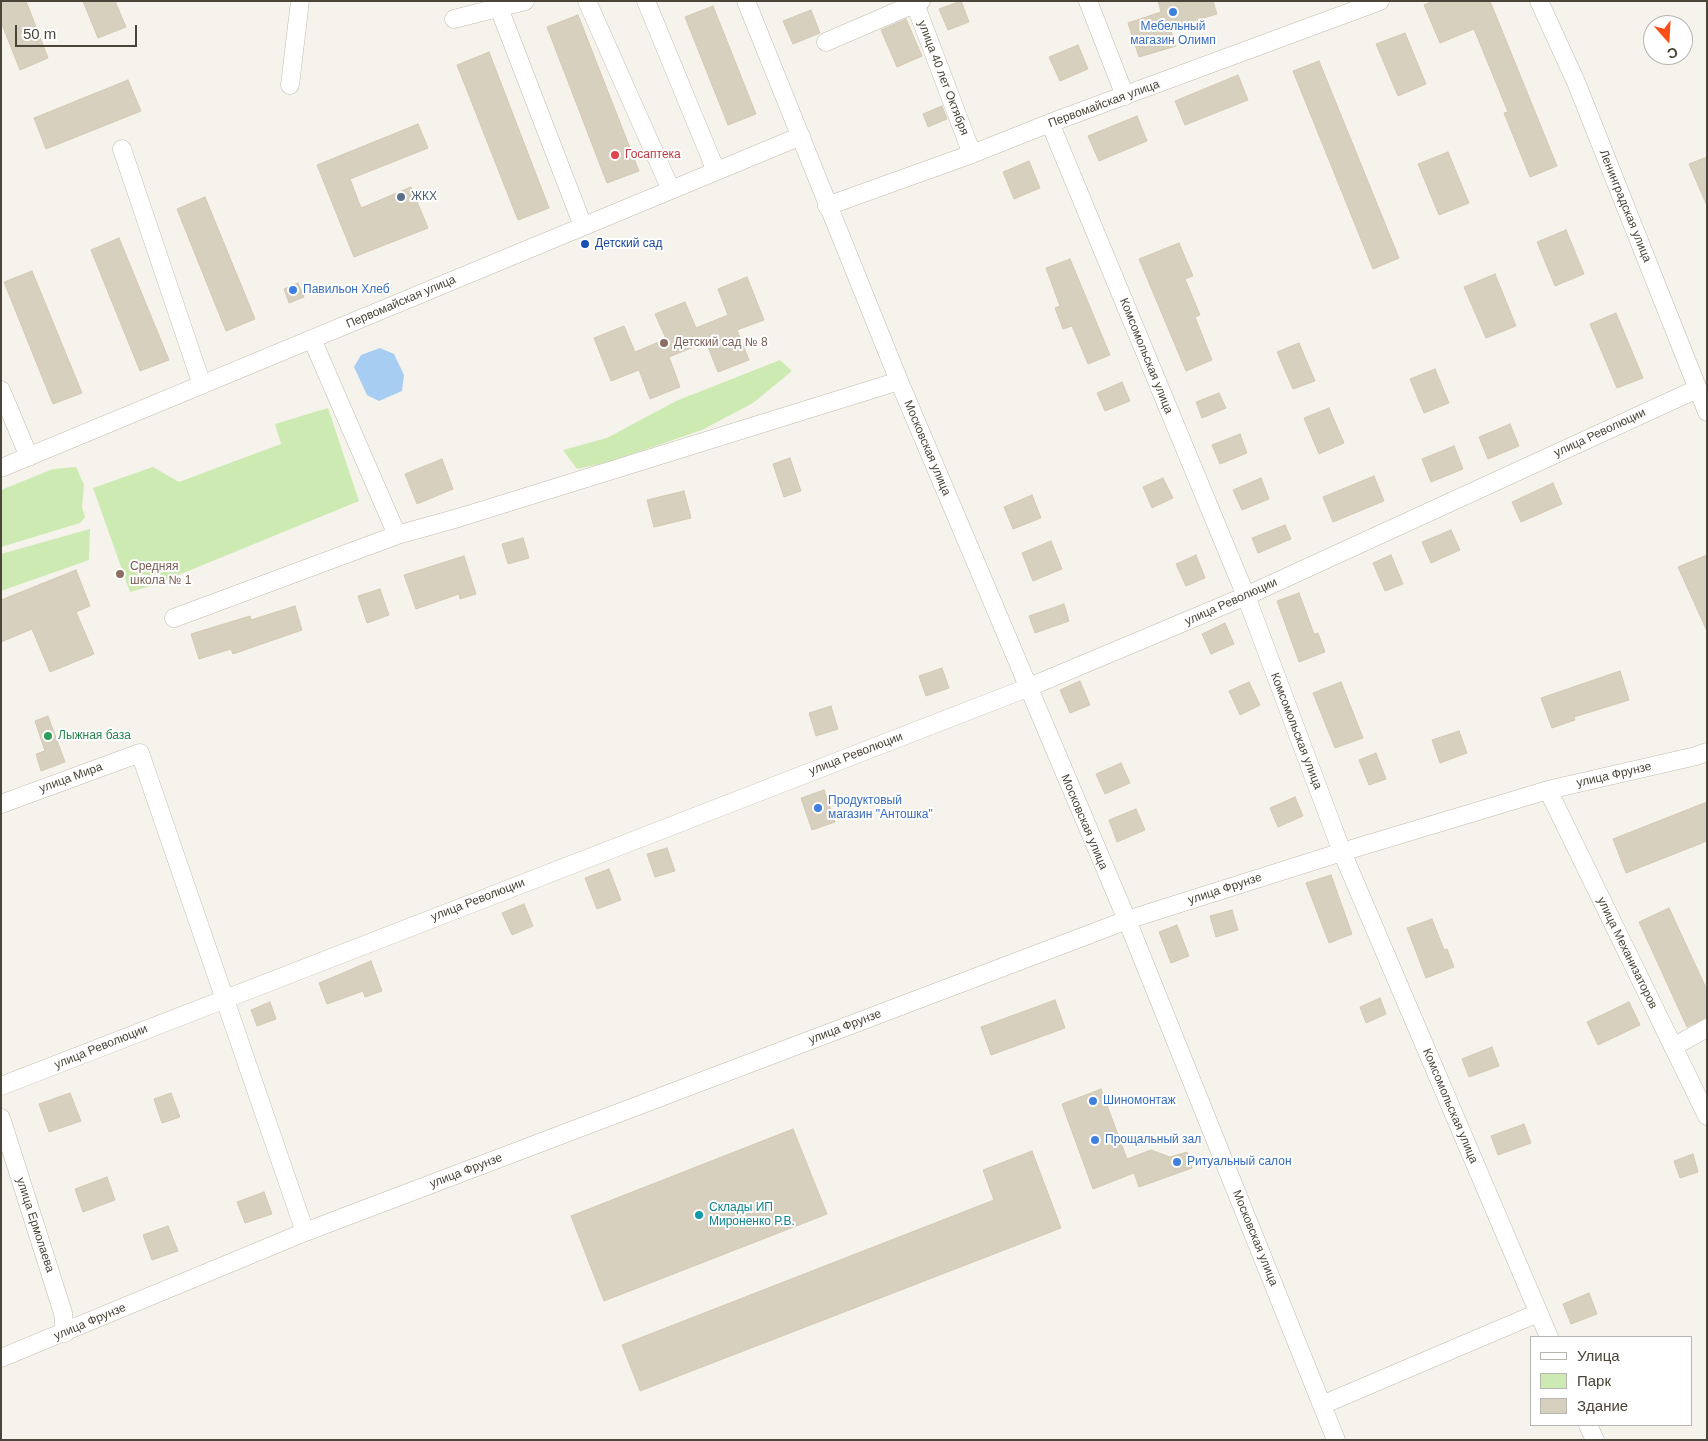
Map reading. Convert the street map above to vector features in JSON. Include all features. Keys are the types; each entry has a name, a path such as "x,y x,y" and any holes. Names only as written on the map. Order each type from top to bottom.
{"street":[{"path":"290,85 300,1"},
{"path":"454,19 525,1"},
{"path":"587,1 671,190"},
{"path":"646,1 716,171"},
{"name":"Московская улица","path":"746,1 899,380 1027,688 1127,920 1336,1440"},
{"path":"1088,1 1125,96"},
{"name":"Первомайская улица","path":"828,206 1380,1"},
{"name":"Ленинградская улица","path":"1539,1 1576,82 1707,412"},
{"path":"826,42 916,2"},
{"name":"улица 40 лет Октября","path":"916,2 972,154"},
{"path":"499,8 583,226"},
{"name":"Комсомольская улица","path":"1050,123 1246,596 1342,852 1549,1336"},
{"name":"Первомайская улица","path":"1,468 801,136"},
{"path":"122,149 202,385"},
{"path":"312,339 397,535"},
{"path":"174,618 397,535 484,511 899,380"},
{"name":"улица Революции","path":"1,1086 1027,688 1246,596 1697,389"},
{"path":"1,390 28,456"},
{"name":"улица Фрунзе","path":"1,1358 304,1232 1127,920 1342,852 1548,790 1707,752"},
{"name":"улица Мира","path":"1,804 140,753 224,998"},
{"name":"улица Механизаторов","path":"1548,790 1707,1116"},
{"path":"224,998 304,1232"},
{"path":"1673,1047 1707,1028"},
{"name":"улица Ермолаева","path":"1,1118 63,1313 65,1333"},
{"path":"1322,1405 1538,1313"},
{"path":"1588,1426 1594,1440"}],"green space":[{"path":"780,360 792,371 753,403 702,430 609,462 577,469 563,450 607,438 676,401"},
{"path":"328,408 359,501 154,585 130,592 93,488 153,467 179,482 281,444 275,424"},
{"path":"76,467 84,485 82,507 85,517 80,523 1,547 1,490 53,469"},
{"path":"90,529 89,560 1,591 1,554"}],"water":[{"path":"380,348 394,354 404,375 402,391 379,401 367,395 354,367 361,355"}],"building":[{"path":"1,1 26,1 48,58 20,70 1,22"},
{"path":"83,1 115,1 126,27 98,38"},
{"path":"961,1 969,22 948,30 939,9"},
{"path":"1158,1 1213,1 1217,14 1170,28 1176,46 1139,57 1128,23 1161,12"},
{"path":"1433,1 1490,1 1557,166 1530,177 1504,113 1508,112 1474,29 1440,43 1424,5"},
{"path":"713,6 756,114 728,125 685,17"},
{"path":"811,10 820,33 793,44 783,21"},
{"path":"578,15 639,171 607,183 547,27"},
{"path":"906,19 922,56 897,67 881,30"},
{"path":"1405,33 1426,84 1398,96 1376,44"},
{"path":"1078,45 1088,69 1060,81 1049,57"},
{"path":"489,52 549,208 518,220 457,65"},
{"path":"1319,61 1399,258 1373,269 1293,71"},
{"path":"1238,75 1248,100 1185,125 1175,101"},
{"path":"128,80 141,111 46,149 34,118"},
{"path":"942,106 947,119 928,127 923,114"},
{"path":"1137,116 1147,141 1099,161 1088,136"},
{"name":"ЖКХ","path":"418,124 428,148 350,179 361,208 411,187 428,228 354,257 317,165"},
{"path":"1448,152 1469,203 1439,215 1418,164"},
{"path":"1707,157 1707,206 1689,164"},
{"path":"1029,161 1040,188 1014,199 1003,172"},
{"path":"205,197 255,319 226,331 177,209"},
{"path":"1566,230 1584,274 1555,286 1537,242"},
{"path":"119,238 169,360 140,371 91,250"},
{"path":"1179,243 1193,276 1185,279 1200,315 1195,317 1212,360 1186,371 1139,259"},
{"path":"1070,259 1110,355 1088,364 1072,326 1063,329 1055,308 1060,306 1046,268"},
{"path":"32,271 82,393 53,404 4,282"},
{"path":"1495,274 1516,326 1486,338 1464,287"},
{"path":"747,277 764,320 737,330 749,360 718,372 706,342 669,357 680,387 650,399 639,370 611,381 594,338 624,326 635,352 666,339 655,314 685,302 696,328 728,315 718,289"},
{"path":"298,283 304,297 289,303 284,289"},
{"path":"1616,313 1643,378 1617,388 1590,324"},
{"path":"1299,343 1315,381 1293,389 1277,352"},
{"path":"1435,369 1449,403 1424,413 1410,379"},
{"path":"1122,382 1130,401 1105,411 1097,393"},
{"path":"1219,393 1226,408 1202,418 1196,402"},
{"path":"1329,408 1344,443 1319,454 1304,418"},
{"path":"1510,424 1519,446 1488,459 1479,437"},
{"path":"1240,434 1247,453 1220,464 1212,445"},
{"path":"1454,446 1463,469 1431,482 1422,459"},
{"path":"790,458 801,491 784,497 773,464"},
{"path":"442,459 453,489 417,504 405,474"},
{"path":"1374,476 1384,501 1333,522 1323,497"},
{"path":"1163,478 1173,498 1152,508 1143,487"},
{"path":"1261,478 1269,499 1242,510 1233,490"},
{"path":"1553,483 1562,504 1521,522 1512,502"},
{"path":"684,491 691,518 654,527 647,500"},
{"path":"1032,495 1041,518 1013,529 1004,507"},
{"path":"1285,525 1291,539 1258,553 1252,538"},
{"path":"1451,530 1460,550 1431,563 1422,542"},
{"path":"523,538 529,558 508,564 502,544"},
{"path":"1051,541 1062,569 1033,581 1022,553"},
{"path":"1196,555 1205,578 1186,586 1176,564"},
{"path":"1391,555 1403,584 1385,591 1373,563"},
{"path":"1707,555 1707,631 1678,567"},
{"path":"464,556 476,594 460,599 459,594 416,609 404,575"},
{"path":"76,570 90,606 76,612 94,654 50,672 32,629 1,642 1,600"},
{"path":"380,589 389,615 367,623 358,596"},
{"path":"1299,593 1314,634 1318,633 1325,652 1299,662 1277,601"},
{"path":"1064,604 1069,621 1035,633 1029,616"},
{"path":"295,606 302,630 233,654 231,649 199,659 191,634 250,616 251,620"},
{"path":"1225,623 1234,644 1211,654 1202,634"},
{"path":"942,668 949,688 926,696 919,676"},
{"path":"1620,671 1629,700 1574,717 1575,720 1552,728 1541,698"},
{"path":"1080,681 1090,705 1070,713 1060,690"},
{"path":"1249,682 1260,705 1240,715 1229,691"},
{"path":"1341,682 1363,738 1335,748 1313,693"},
{"path":"831,706 838,729 816,736 809,713"},
{"name":"Лыжная база","path":"48,716 65,762 41,771 36,754 45,751 35,721"},
{"path":"1459,731 1467,753 1440,763 1432,740"},
{"path":"1376,753 1386,779 1369,785 1359,760"},
{"path":"1121,763 1130,783 1105,794 1096,774"},
{"path":"824,790 835,822 812,830 801,798"},
{"path":"1295,797 1303,816 1278,827 1270,808"},
{"path":"1707,802 1707,841 1626,873 1613,839"},
{"path":"1136,809 1145,830 1117,842 1109,820"},
{"path":"667,848 675,871 655,877 647,854"},
{"path":"609,869 621,900 597,909 585,878"},
{"path":"1331,875 1352,934 1329,943 1306,883"},
{"path":"524,904 533,926 512,935 502,913"},
{"path":"1669,908 1707,990 1707,1017 1687,1027 1639,922"},
{"path":"1232,910 1238,930 1216,937 1210,916"},
{"path":"1432,919 1444,950 1447,949 1454,967 1426,978 1407,928"},
{"path":"1177,925 1189,956 1171,963 1159,932"},
{"path":"371,961 382,991 365,997 363,991 327,1004 319,983"},
{"path":"1380,998 1386,1014 1366,1023 1360,1007"},
{"path":"1055,1000 1065,1028 991,1055 981,1027"},
{"path":"270,1002 276,1019 257,1026 251,1010"},
{"path":"1629,1002 1640,1025 1598,1045 1587,1022"},
{"path":"1492,1047 1499,1066 1469,1077 1462,1059"},
{"path":"1101,1089 1127,1159 1151,1150 1170,1157 1187,1152 1192,1168 1139,1187 1134,1173 1093,1189 1062,1104"},
{"path":"70,1093 81,1121 49,1132 39,1104"},
{"path":"171,1093 180,1117 162,1123 154,1099"},
{"path":"1524,1124 1531,1143 1498,1155 1491,1136"},
{"name":"Склады ИП Мироненко Р.В.","path":"793,1129 827,1214 604,1301 571,1216"},
{"path":"1032,1151 1061,1228 640,1391 622,1345 994,1200 983,1170"},
{"path":"1693,1154 1698,1172 1680,1178 1674,1161"},
{"path":"107,1177 115,1200 83,1212 75,1189"},
{"path":"264,1192 272,1214 245,1223 237,1202"},
{"path":"168,1226 178,1251 152,1260 143,1235"},
{"path":"1589,1293 1597,1314 1571,1324 1563,1304"}],"place":[{"name":"Мебельный магазин Олимп","path":"1173,12"},
{"name":"Госаптека","path":"615,155"},
{"name":"ЖКХ","path":"401,197"},
{"name":"Детский сад","path":"585,244"},
{"name":"Павильон Хлеб","path":"293,290"},
{"name":"Детский сад № 8","path":"664,343"},
{"name":"Средняя школа № 1","path":"120,574"},
{"name":"Лыжная база","path":"48,736"},
{"name":"Продуктовый магазин \"Антошка\"","path":"818,808"},
{"name":"Шиномонтаж","path":"1093,1101"},
{"name":"Прощальный зал","path":"1095,1140"},
{"name":"Ритуальный салон","path":"1177,1162"},
{"name":"Склады ИП Мироненко Р.В.","path":"699,1215"}]}
